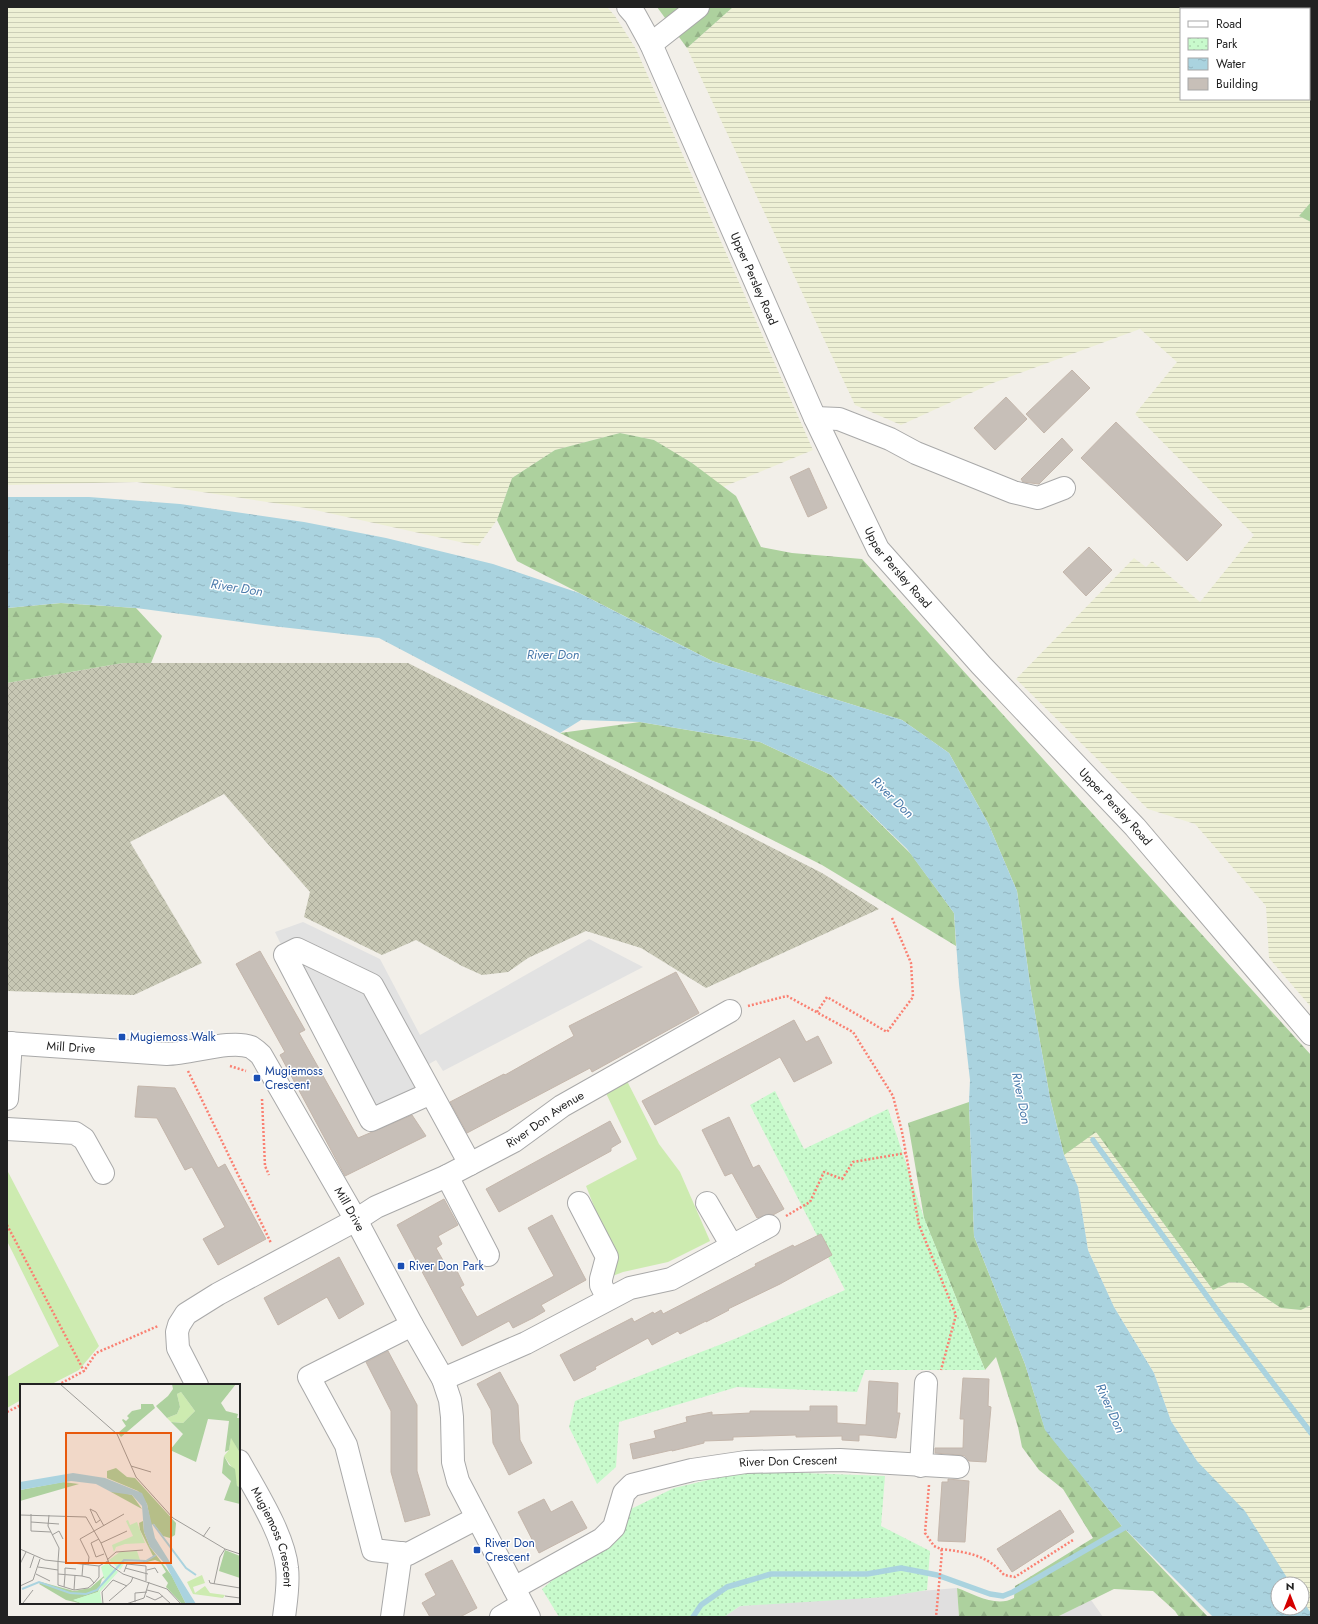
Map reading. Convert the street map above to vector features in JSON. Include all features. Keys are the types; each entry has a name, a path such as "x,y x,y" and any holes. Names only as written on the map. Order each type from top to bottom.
{"street":[{"name":"Upper Persley Road","path":"628,7 635,15 651,44 815,418 878,549 981,665 1135,827 1311,1034"},
{"path":"651,44 698,7"},
{"path":"815,418 839,419 890,439 916,453 1013,492 1038,498 1064,488"},
{"path":"431,1093 371,1120 284,954 297,949 372,986 431,1093 470,1164"},
{"name":"River Don Avenue","path":"356,1220 376,1207 446,1176 514,1141 562,1106 730,1011"},
{"path":"7,1099 9,1043"},
{"name":"Mill Drive","path":"9,1043 167,1054 180,1054 236,1045 251,1048 261,1055 268,1064 356,1220 443,1379 451,1405 453,1462 458,1481 521,1603"},
{"path":"7,1129 75,1133 80,1135 84,1139 103,1173"},
{"path":"446,1176 488,1255"},
{"path":"579,1203 607,1257 601,1279 601,1285 608,1299"},
{"path":"707,1203 732,1246"},
{"path":"196,1384 178,1348 177,1332 182,1319 186,1314 218,1294 356,1220"},
{"path":"443,1379 526,1343 630,1288 671,1279 769,1226"},
{"path":"412,1324 309,1377 346,1445 373,1550 408,1554 477,1518"},
{"path":"926,1383 940,1466"},
{"name":"River Don Crescent","path":"501,1617 602,1539 614,1527 624,1492 632,1485 692,1470 746,1462 840,1460 940,1466"},
{"name":"Mugiemoss Crescent","path":"240,1463 267,1512 284,1551 288,1577 284,1617"},
{"path":"392,1617 401,1553"}],"path":[{"path":"817,1012 827,997 887,1032 913,997 911,963 892,918"},
{"path":"730,1011 787,996 853,1032 893,1096 906,1153 919,1225 956,1315 937,1385 926,1383"},
{"path":"229,1066 251,1072"},
{"path":"195,1069 187,1070 280,1261"},
{"path":"266,1103 262,1092 265,1166 269,1175"},
{"path":"769,1226 810,1202 824,1172 842,1179 853,1162 906,1153"},
{"path":"7,1225 84,1371"},
{"path":"60,1384 84,1371 96,1353 159,1326"},
{"path":"7,1412 20,1406"},
{"path":"940,1466 941,1476 931,1481 929,1486 926,1533 934,1546 941,1549 977,1555 990,1562 1004,1575 1015,1577 1073,1540"},
{"path":"936,1617 941,1549"}],"shaded area":[{"path":"7,7 607,7 615,16 636,49 813,450 723,487 692,463 654,440 620,433 555,450 512,478 497,520 478,546 306,508 137,482 7,485"},
{"path":"733,7 1311,7 1311,202 1299,216 1311,222 1311,1007 1269,958 1266,906 1195,824 1148,809 1016,679 1134,558 1146,567 1152,561 1200,602 1254,535 1135,414 1177,362 1140,329 993,383 901,425 855,405 687,48"},
{"path":"123,663 408,663 822,873 879,909 706,988 641,948 586,931 528,958 508,972 482,975 462,966 416,940 382,955 304,917 310,892 224,794 130,842 202,963 134,995 7,991 7,683"},
{"path":"303,922 380,959 420,1035 589,939 643,967 443,1071 436,1060 424,1067 435,1089 366,1123 275,932"},
{"path":"1096,1131 1213,1290 1230,1282 1243,1283 1281,1308 1301,1310 1311,1305 1311,1613 1310,1576 1285,1576 1197,1461 1171,1421 1154,1373 1114,1307 1088,1250 1078,1187 1064,1155"},
{"path":"957,1588 959,1617 724,1617 740,1606"},
{"path":"1091,1600 1103,1617 1057,1617"}],"green space":[{"path":"657,7 733,7 687,48"},
{"path":"1311,202 1311,222 1299,216"},
{"path":"620,433 654,440 692,463 736,496 761,547 792,553 862,559 1311,1055 1311,1305 1301,1310 1281,1308 1243,1283 1230,1282 1213,1290 1096,1132 1064,1155 1050,1098 1031,991 1017,891 988,823 949,753 902,720 712,661 517,561 497,520 512,478 555,450"},
{"path":"61,603 136,608 162,636 151,663 123,663 7,683 7,608"},
{"path":"640,722 760,742 831,775 911,854 954,913 956,946 822,865 560,733"},
{"path":"626,1079 659,1144 680,1172 710,1241 668,1262 623,1272 610,1277 611,1249 586,1186 637,1159 605,1091"},
{"path":"775,1091 804,1149 888,1109 924,1218 985,1370 865,1370 857,1392 737,1387 619,1422 616,1467 597,1484 569,1427 575,1401 737,1338 845,1290 750,1105"},
{"path":"969,1102 974,1236 1025,1364 1045,1429 1121,1525 1208,1617 1179,1617 1175,1611 1153,1591 1114,1589 1057,1617 959,1617 957,1588 985,1599 1000,1602 1007,1601 1014,1598 1015,1586 1093,1538 1063,1489 1039,1470 1022,1447 1018,1427 996,1357 985,1370 924,1218 908,1123"},
{"path":"7,1170 99,1346 79,1370 52,1384 20,1384 20,1401 7,1408 7,1377 59,1346 7,1241"},
{"path":"747,1471 885,1476 881,1526 930,1551 927,1590 885,1597 740,1606 724,1617 559,1617 542,1589 555,1578 617,1537 631,1509 674,1488"}],"water":[{"name":"River Don","path":"7,497 89,497 180,504 304,522 386,538 493,564 579,593 712,661 902,720 949,753 988,823 1017,891 1031,991 1050,1098 1064,1155 1078,1187 1088,1250 1114,1307 1154,1373 1171,1421 1197,1461 1245,1511 1286,1576 1270,1576 1270,1616 1310,1616 1310,1612 1311,1617 1213,1617 1121,1525 1045,1430 1025,1364 974,1236 969,1102 970,1080 959,984 954,913 907,849 831,775 760,742 640,722 581,720 560,733 379,638 263,625 136,608 61,603 7,608"}],"building":[{"path":"1072,370 1090,388 1044,433 1026,414"},
{"path":"1006,397 1027,419 995,450 974,428"},
{"path":"1116,422 1222,525 1187,561 1081,458"},
{"path":"1062,438 1073,450 1039,484 1023,482 1021,479"},
{"path":"809,468 827,508 808,517 790,477"},
{"path":"1089,547 1112,570 1086,596 1063,572"},
{"path":"260,951 305,1030 299,1033 358,1138 412,1115 426,1136 345,1176 280,1055 285,1052 236,964"},
{"path":"676,972 699,1013 592,1072 590,1068 467,1133 450,1102 504,1074 505,1075 574,1036 569,1026"},
{"path":"794,1020 806,1042 818,1036 832,1063 794,1082 780,1057 655,1125 642,1101"},
{"path":"138,1086 175,1088 218,1168 225,1164 266,1239 218,1265 203,1239 225,1227 192,1167 185,1170 157,1118 135,1117"},
{"path":"729,1117 753,1168 759,1165 784,1209 773,1215 769,1214 757,1218 732,1173 725,1176 702,1130"},
{"path":"610,1121 621,1142 611,1148 611,1151 499,1212 486,1189"},
{"path":"444,1199 458,1225 438,1236 442,1244 436,1248 449,1271 455,1267 464,1285 460,1287 477,1317 554,1276 528,1228 552,1215 586,1280 541,1305 545,1311 533,1318 513,1328 509,1321 462,1346 397,1225"},
{"path":"821,1234 832,1255 706,1322 680,1334 678,1331 652,1345 648,1338 595,1367 596,1369 574,1381 560,1355 632,1318 634,1322 653,1312 654,1314 661,1310 663,1314 756,1266 755,1264 793,1245 794,1247"},
{"path":"339,1257 364,1304 339,1319 327,1297 278,1325 264,1298"},
{"path":"388,1351 417,1405 417,1471 430,1515 405,1522 391,1472 391,1411 366,1362"},
{"path":"500,1372 518,1405 520,1440 532,1463 509,1475 493,1443 491,1410 477,1384"},
{"path":"963,1378 989,1379 988,1406 991,1407 986,1462 969,1461 965,1456 935,1453 935,1448 963,1448 964,1419 960,1419"},
{"path":"869,1381 898,1383 897,1413 900,1413 896,1438 859,1435 859,1441 842,1440 842,1436 796,1437 796,1435 733,1437 733,1440 704,1441 704,1443 633,1459 630,1444 656,1438 654,1431 687,1422 686,1417 712,1412 712,1415 750,1413 750,1411 810,1411 810,1406 837,1406 837,1423 866,1425"},
{"path":"948,1479 969,1481 965,1542 938,1541 942,1482 948,1482"},
{"path":"544,1499 551,1512 572,1501 587,1528 539,1553 518,1512"},
{"path":"1060,1510 1074,1532 1012,1572 997,1549"},
{"path":"452,1560 477,1608 460,1617 430,1617 422,1603 436,1595 425,1574"}],"waterway":[{"path":"1093,1140 1220,1314 1311,1433"},
{"path":"693,1617 701,1605 727,1587 771,1574 867,1574 901,1568 937,1575 990,1594 1003,1596 1013,1592 1129,1525"}],"place":[{"name":"Mugiemoss Walk","path":"122,1037"},
{"name":"Mugiemoss Crescent","path":"257,1078"},
{"name":"River Don Park","path":"401,1266"},
{"name":"River Don Crescent","path":"477,1550"}]}
